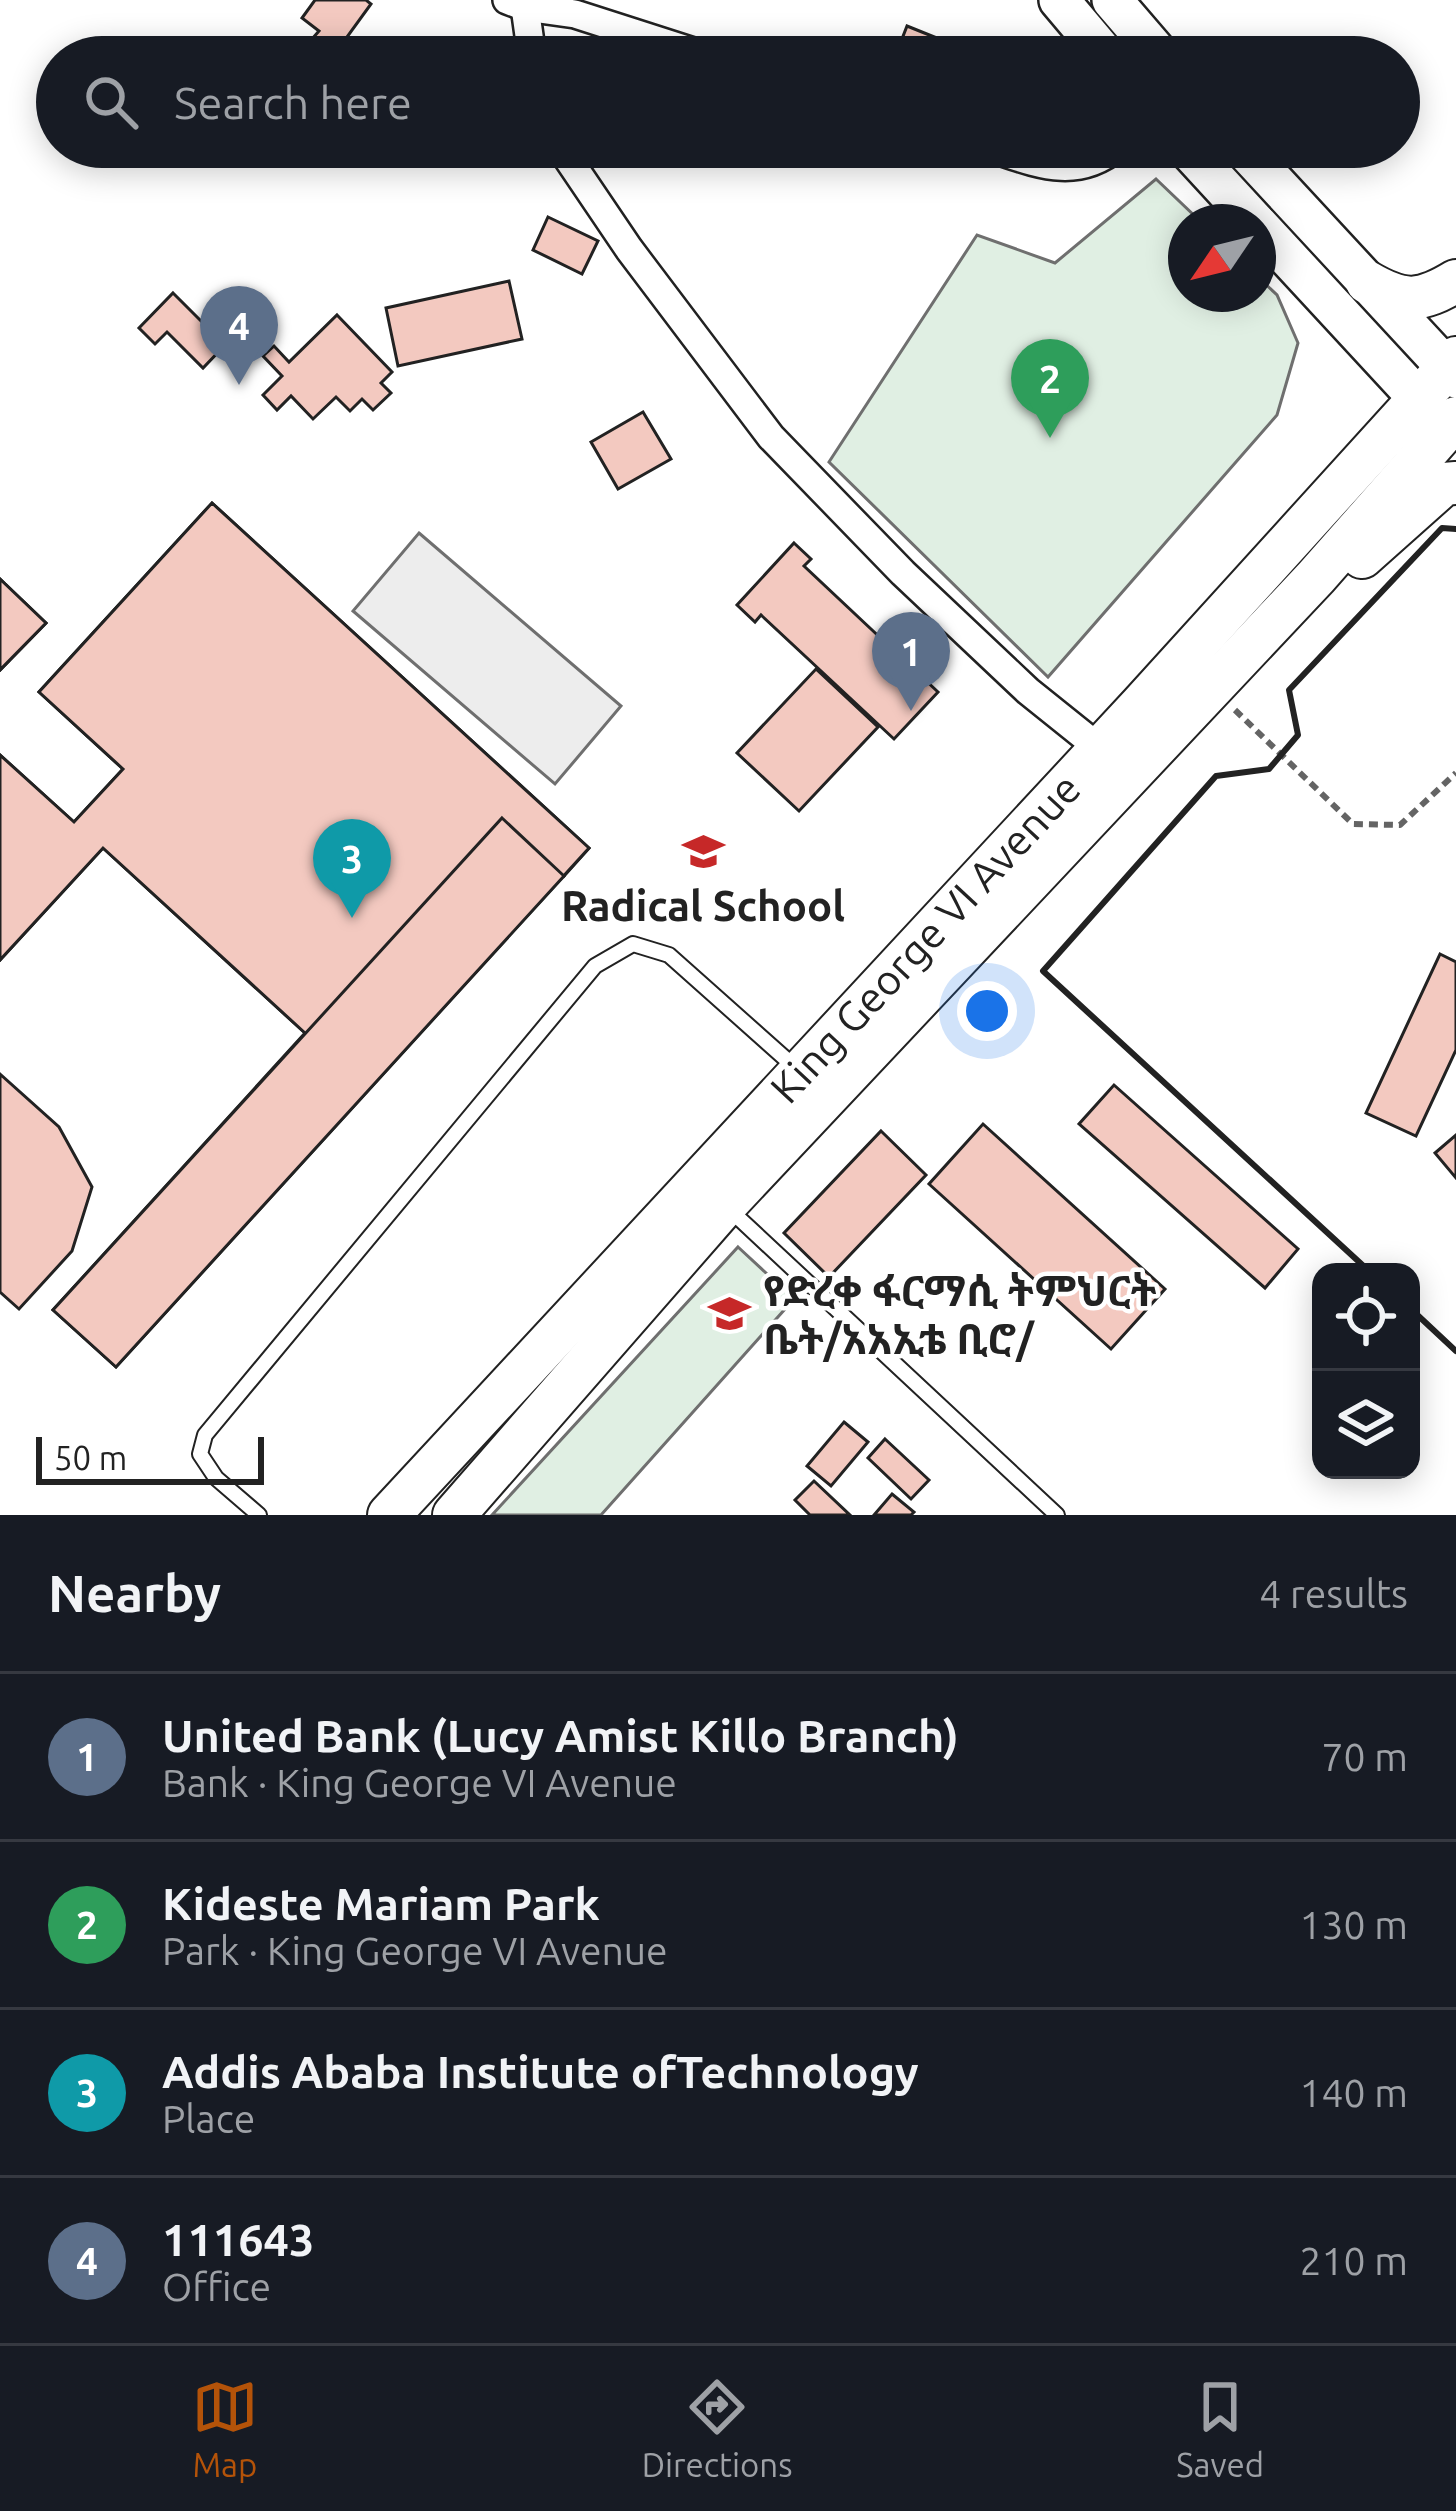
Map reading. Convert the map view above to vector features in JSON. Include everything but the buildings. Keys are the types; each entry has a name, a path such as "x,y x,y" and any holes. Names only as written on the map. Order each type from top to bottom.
{"main road":[{"path":"1059,0 1090,36"},
{"path":"1112,0 1143,36"},
{"path":"1206,168 1239,204"},
{"path":"1261,168 1367,282 1448,399"},
{"path":"1276,241 1448,399"},
{"path":"1367,282 1393,298 1411,299 1456,281"},
{"name":"King George VI Avenue","path":"389,1515 712,1193 1448,399"},
{"name":"King George VI Avenue","path":"1116,759 1219,678 1316,577 1448,399"},
{"path":"1219,678 1444,484 1456,483"},
{"name":"King George VI Avenue","path":"454,1515 712,1193"}],"street":[{"path":"526,36 516,4 572,7 651,36"},
{"path":"574,168 629,249 771,436 1028,691 1116,759"}],"lane":[{"path":"259,1515 216,1478 200,1454 205,1436 595,966 633,944 669,956 815,1084"},
{"path":"712,1193 1057,1515"}],"path":[{"path":"1219,678 1353,824 1400,825 1456,773"}],"green space":[{"path":"1156,179 1182,204 1168,204 1168,312 1276,312 1276,294 1298,343 1277,415 1048,677 829,462 977,235 1055,263"},
{"path":"738,1247 794,1299 601,1515 492,1515"}],"shaded area":[{"path":"419,533 621,706 555,784 353,611"}],"wall":[{"path":"1360,1263 1043,971 1216,776 1269,769 1298,735 1289,690 1442,528 1456,529"},
{"path":"1420,1317 1456,1351"}],"place":[{"name":"111643","path":"239,385"},
{"name":"Kideste Mariam Park","path":"1050,438"},
{"name":"United Bank (Lucy Amist Killo Branch)","path":"911,711"},
{"name":"Radical School","path":"703,851"},
{"name":"Addis Ababa Institute ofTechnology","path":"352,918"},
{"name":"የድረቀ ፋርማሲ ትምህርት ቤት/አአኢቴ ቢሮ/","path":"729,1314"}]}
